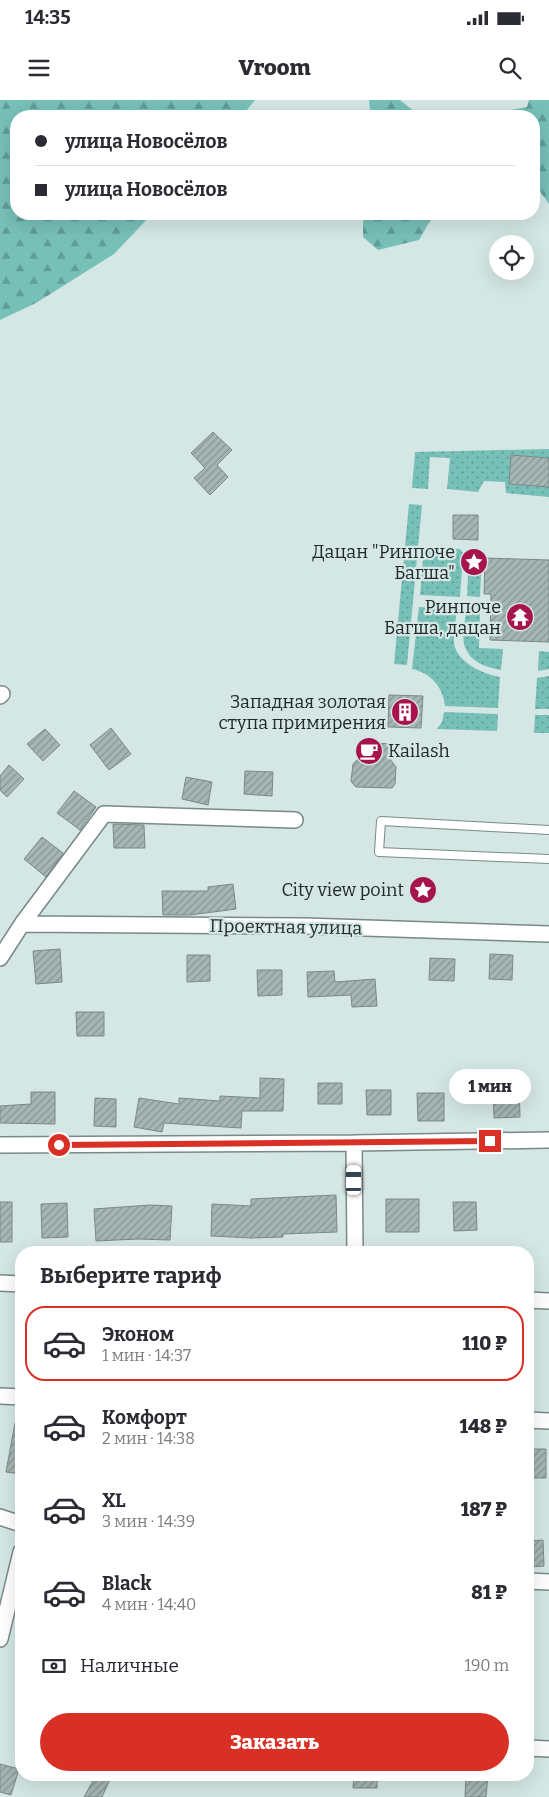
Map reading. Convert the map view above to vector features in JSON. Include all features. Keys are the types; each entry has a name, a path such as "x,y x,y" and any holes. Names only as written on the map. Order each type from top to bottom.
{"street":[{"path":"0,958 22,924 104,814 295,820"},
{"name":"Проектная улица","path":"22,924 305,926 549,934"},
{"path":"0,1145 549,1140"},
{"path":"354,1143 354,1246"},
{"path":"0,1283 15,1284"},
{"path":"534,1300 549,1301"},
{"path":"0,1396 15,1397"},
{"path":"534,1420 549,1421"},
{"path":"0,1517 15,1522"},
{"path":"0,1639 15,1577"},
{"path":"534,1581 549,1582"},
{"path":"534,1748 549,1749"}],"lane":[{"path":"549,830 381,822 379,852 549,859"}],"green space":[{"path":"0,100 255,100 247,110 10,110 10,220 146,220 114,254 36,303 0,320"},
{"path":"369,100 400,100 412,110 370,110"},
{"path":"529,100 549,100 549,204 540,191 540,110 511,110 527,107"},
{"path":"363,220 431,220 419,240 378,250 363,237"},
{"path":"549,449 549,458 511,455 509,484 549,487 549,497 506,493 505,482 484,481 478,492 447,489 450,458 430,457 428,489 412,488 415,452"},
{"path":"409,504 422,505 407,665 394,664"},
{"path":"424,548 460,549 463,553 460,597 420,595"},
{"path":"476,551 482,552 480,597 467,596 469,557 471,553"},
{"path":"419,607 457,609 454,631 456,651 460,657 472,666 500,677 498,708 445,706 442,693 435,682 425,674 412,669"},
{"path":"466,612 480,613 479,648 503,649 501,670 478,663 466,650 463,636"},
{"path":"539,651 549,652 549,669 538,671"},
{"path":"549,676 549,709 535,709 537,678"},
{"path":"444,712 498,714 497,731 437,729 442,722"},
{"path":"535,715 549,715 549,733 534,733"}],"building":[{"path":"213,432 232,450 217,465 228,477 210,495 194,478 205,468 191,453"},
{"path":"511,455 549,458 549,487 509,484"},
{"path":"453,515 478,515 478,540 453,539"},
{"name":"Ринпоче Багша, дацан","path":"485,558 549,560 549,642 490,640 491,594 484,594"},
{"name":"Западная золотая ступа примирения","path":"389,695 423,696 421,728 388,727"},
{"path":"111,728 131,754 109,770 90,745"},
{"path":"45,729 60,745 43,761 27,744"},
{"path":"360,742 391,744 390,759 396,767 395,784 392,788 356,787 353,784 351,781 353,764 359,758"},
{"path":"9,765 24,779 7,797 0,790 0,776"},
{"path":"245,771 273,772 272,796 244,794"},
{"path":"186,777 212,782 208,805 182,799"},
{"path":"74,791 96,807 80,830 57,813"},
{"path":"113,824 144,825 145,848 114,848"},
{"path":"42,837 63,853 46,877 24,859"},
{"path":"233,884 236,909 190,915 163,915 162,891 208,891 208,887"},
{"path":"60,949 62,982 36,984 33,951"},
{"path":"490,954 513,955 512,980 489,979"},
{"path":"187,955 210,955 210,981 187,982"},
{"path":"430,958 455,959 454,981 429,980"},
{"path":"257,970 282,970 282,995 258,996"},
{"path":"334,971 335,982 375,979 377,1006 352,1007 351,995 308,997 307,972"},
{"path":"76,1012 104,1012 104,1036 77,1036"},
{"path":"260,1078 284,1079 283,1111 242,1111 241,1128 164,1123 162,1132 134,1127 139,1098 179,1104 179,1098 220,1101 220,1096 260,1098"},
{"path":"318,1083 342,1083 342,1104 318,1104"},
{"path":"519,1084 520,1117 494,1118 493,1085"},
{"path":"366,1090 391,1090 391,1115 367,1115"},
{"path":"31,1092 55,1092 55,1124 0,1123 0,1106 31,1104"},
{"path":"417,1093 444,1093 444,1121 418,1121"},
{"path":"95,1098 116,1099 116,1127 94,1126"},
{"path":"336,1195 337,1232 283,1234 283,1237 252,1238 211,1236 212,1204 251,1206 251,1199"},
{"path":"386,1199 419,1199 419,1232 386,1232"},
{"path":"0,1202 12,1202 12,1242 0,1242"},
{"path":"453,1202 476,1202 477,1230 454,1231"},
{"path":"67,1203 68,1237 42,1238 41,1204"},
{"path":"150,1205 172,1206 170,1240 96,1241 94,1209"},
{"path":"15,1423 15,1473 6,1472"},
{"path":"534,1449 546,1449 546,1478 534,1478"},
{"path":"543,1540 544,1566 534,1567 534,1541"},
{"path":"0,1764 15,1768 15,1781 11,1795 0,1792"},
{"path":"93,1781 109,1781 102,1797 84,1797"},
{"path":"354,1781 377,1781 377,1788 353,1788"},
{"path":"466,1781 487,1781 486,1797 465,1797"}],"place":[{"name":"Дацан \"Ринпоче Багша\"","path":"474,562"},
{"name":"Ринпоче Багша, дацан","path":"520,617"},
{"name":"Западная золотая ступа примирения","path":"405,712"},
{"name":"Kailash","path":"369,751"},
{"name":"City view point","path":"423,890"}],"route":[{"path":"59,1145 490,1141"}]}
